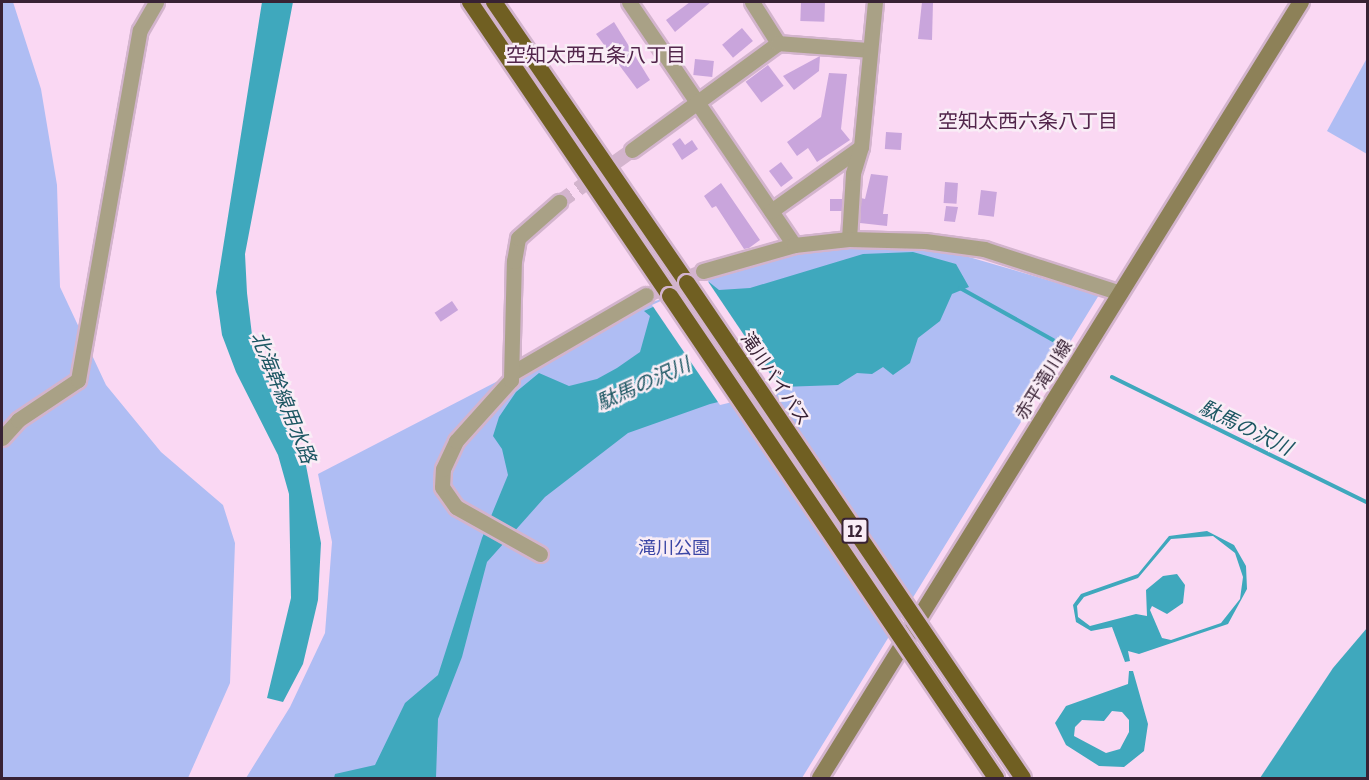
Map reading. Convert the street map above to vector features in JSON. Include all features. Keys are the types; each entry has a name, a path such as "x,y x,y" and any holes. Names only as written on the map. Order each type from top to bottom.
{"highway":[{"name":"12","path":"470,2 996,778"},
{"name":"滝川バイパス","path":"495,2 1023,778"}],"main road":[{"name":"赤平滝川線","path":"820,778 1301,2"}],"street":[{"path":"2,438 18,420 78,380 140,30 156,2"},
{"path":"628,2 794,245"},
{"path":"752,2 778,43"},
{"path":"849,239 853,173 861,147 875,2"},
{"path":"632,150 699,104 778,43 870,50"},
{"path":"771,211 861,147"},
{"path":"540,554 456,507 442,488 443,469 456,441 504,389 512,373 514,261 519,238 559,202"},
{"path":"702,271 794,245 849,239 925,241 984,249 1120,293"},
{"path":"512,373 646,295"}],"green space":[{"path":"2,2 13,2 41,89 57,185 60,287 106,385 161,452 223,505 235,543 230,683 188,778 2,778"},
{"path":"1367,58 1367,154 1327,131"},
{"name":"滝川公園","path":"896,246 962,255 1099,295 802,778 246,778 290,707 325,633 332,542 318,474 643,306 724,274 802,252"}],"water":[{"path":"262,2 293,2 245,254 247,293 252,335 267,376 304,455 321,543 318,600 303,664 283,702 267,698 291,598 289,494 278,455 236,372 222,335 216,292"},
{"path":"913,252 956,264 969,287 952,294 940,321 918,338 910,363 893,375 883,367 872,374 857,373 838,385 781,387 710,404 628,433 545,497 487,562 462,657 438,719 436,778 334,778 335,774 375,765 405,703 438,675 482,538 508,475 502,449 493,436 499,417 516,392 539,373 569,386 597,379 617,368 640,352 650,316 644,311 709,282 719,290 750,288 863,254"},
{"path":"1207,531 1234,545 1246,566 1247,589 1228,624 1139,654 1128,651 1130,661 1125,662 1112,627 1091,631 1076,622 1073,605 1081,594 1138,574 1169,536","holes":["1213,536 1235,553 1243,577 1240,599 1221,623 1171,640 1162,638 1150,610 1152,606 1167,614 1183,603 1185,585 1177,574 1163,576 1146,590 1147,616 1136,614 1090,626 1078,617 1077,606 1084,597 1138,578 1171,539"]},
{"path":"1367,628 1367,778 1260,778 1333,668"},
{"path":"1129,671 1133,671 1148,724 1144,751 1124,767 1099,766 1066,745 1055,723 1066,706 1128,684","holes":["1112,711 1122,712 1129,720 1129,732 1120,749 1106,753 1074,736 1075,727 1082,720 1104,721"]}],"pier":[{"path":"707,280 781,390 720,405 652,305"}],"building":[{"path":"690,2 711,2 675,32 666,20"},
{"path":"801,2 825,3 824,22 800,21"},
{"path":"922,2 933,2 932,40 918,39"},
{"path":"614,22 650,80 637,89 596,34"},
{"path":"742,28 753,41 733,58 722,45"},
{"path":"820,56 819,71 794,90 783,76"},
{"path":"695,59 714,61 712,77 693,75"},
{"path":"768,65 784,86 761,103 746,82"},
{"path":"829,73 847,74 841,129 850,140 817,162 808,148 797,156 787,142 821,117"},
{"path":"886,132 902,133 901,150 885,149"},
{"path":"680,138 685,145 692,140 698,149 682,160 672,144"},
{"path":"781,162 793,178 781,187 769,171"},
{"path":"871,174 888,176 883,214 888,214 887,226 860,223 861,198 865,199"},
{"path":"945,182 958,183 957,204 944,203"},
{"path":"721,183 760,240 749,248 744,249 716,206 712,208 704,196"},
{"path":"981,190 997,192 994,217 978,215"},
{"path":"830,199 842,199 842,211 830,211"},
{"path":"946,206 958,207 955,222 944,221"},
{"path":"452,301 458,310 441,322 435,313"}],"waterway":[{"name":"駄馬の沢川","path":"960,288 1053,340"},
{"name":"駄馬の沢川","path":"1112,377 1368,503"}],"tunnel":[{"path":"559,202 632,150"},
{"path":"646,295 703,271"}],"district":[{"name":"空知太西五条八丁目","path":"596,54"},
{"name":"空知太西六条八丁目","path":"1028,120"}],"water label":[{"name":"北海幹線用水路","path":"284,397"}]}
